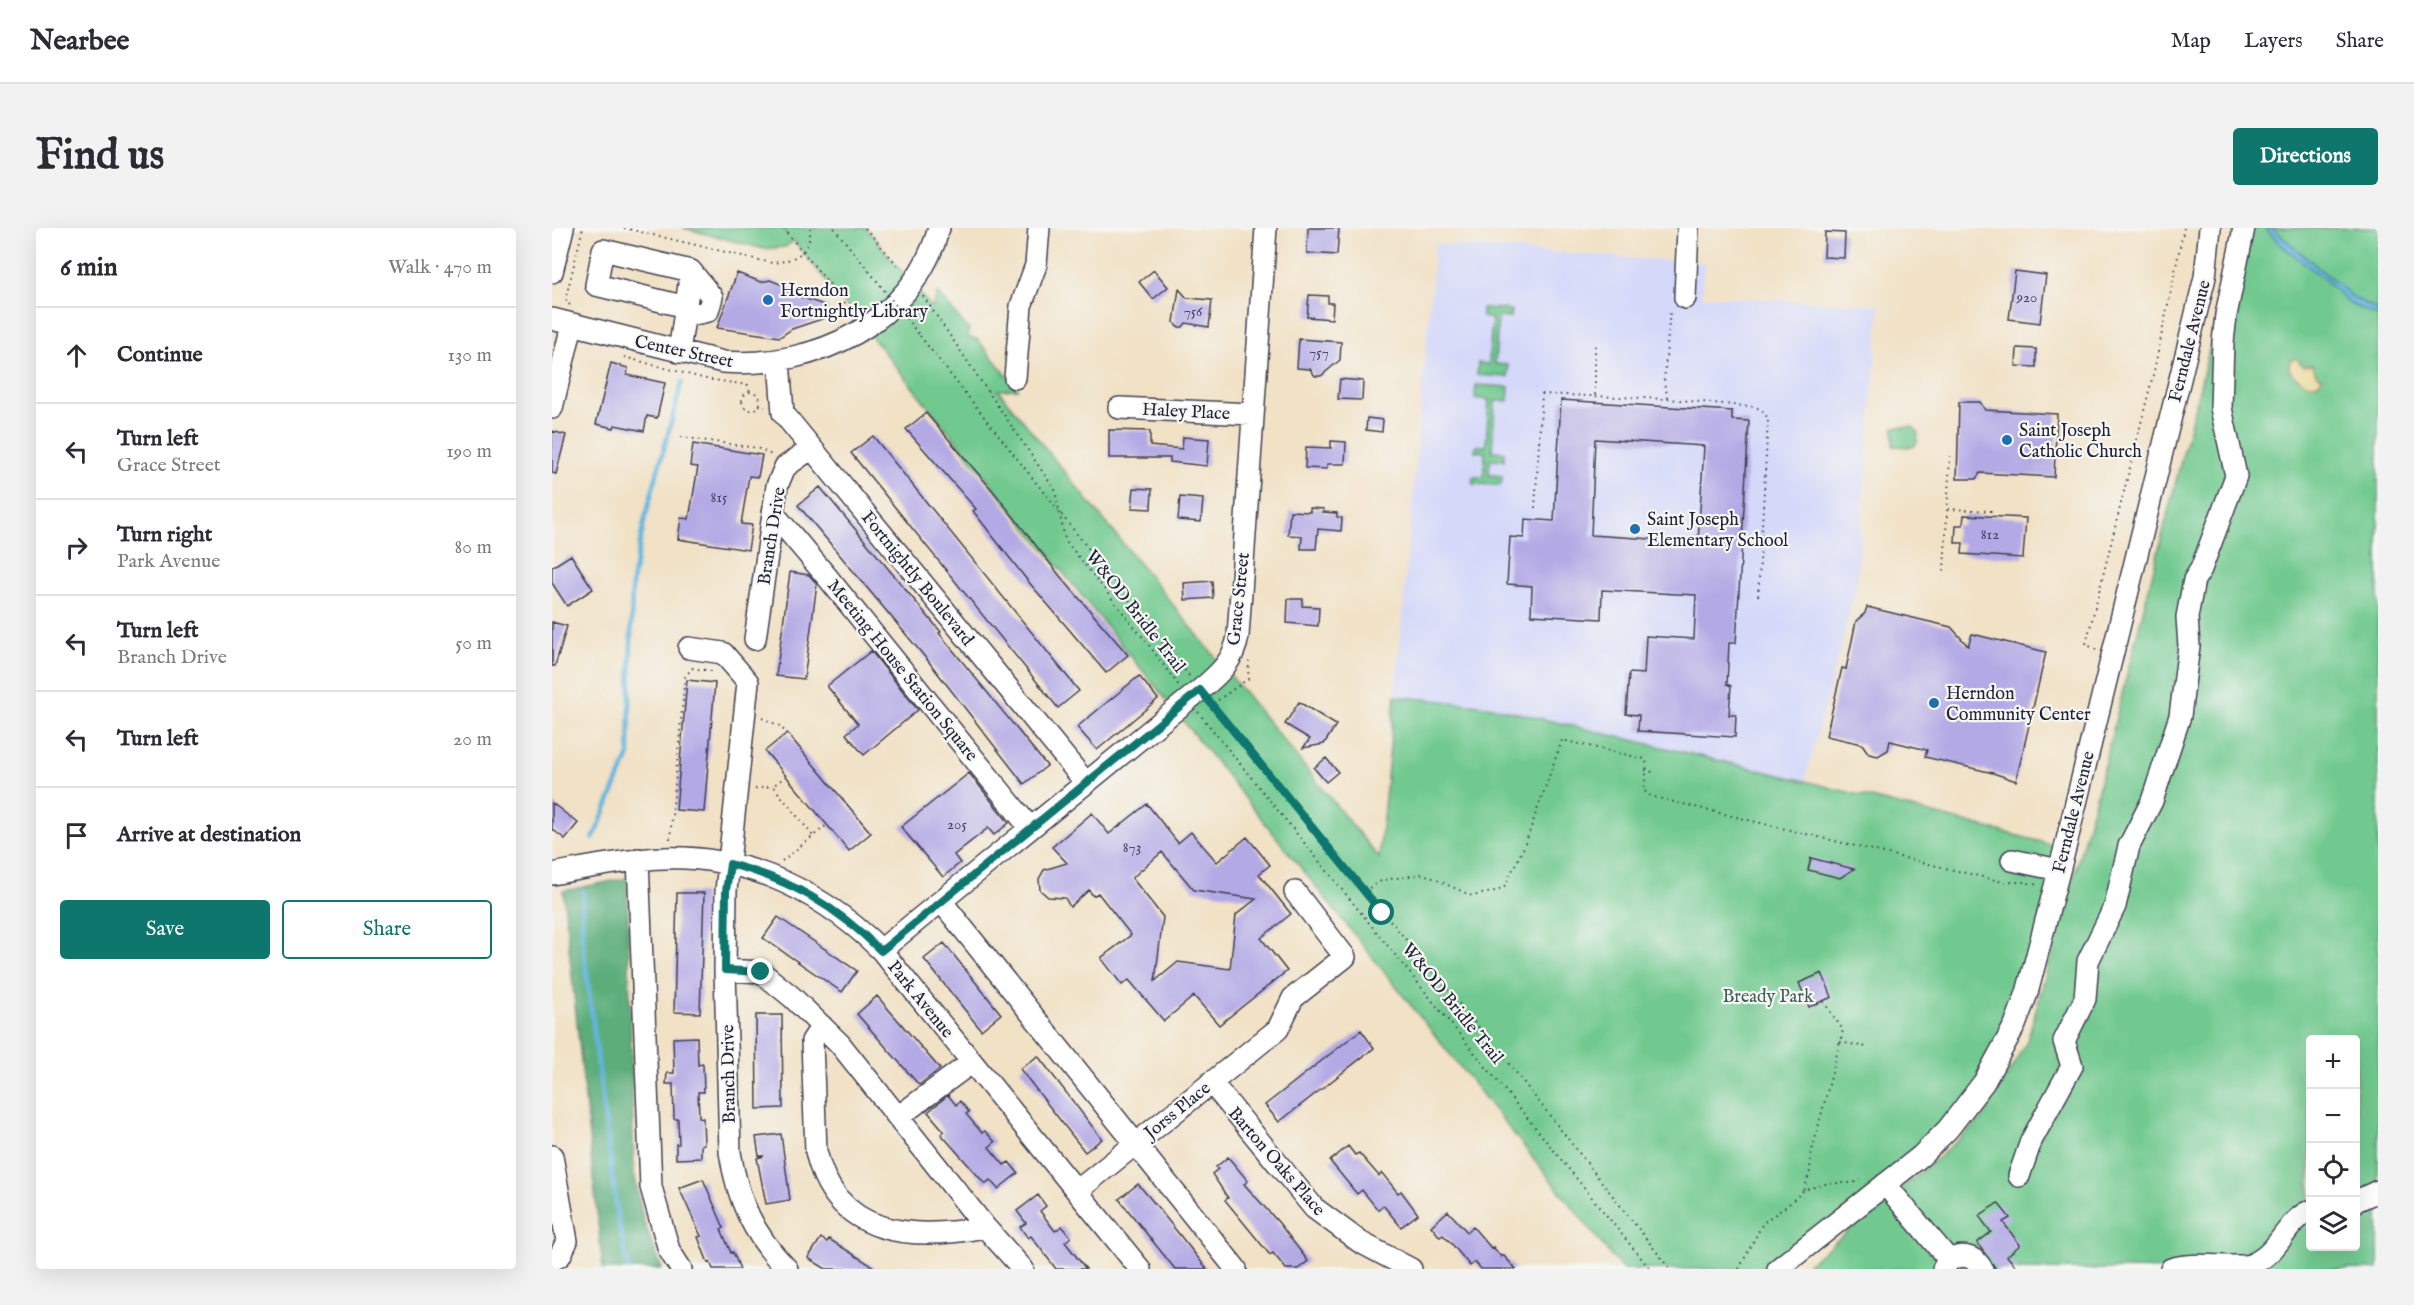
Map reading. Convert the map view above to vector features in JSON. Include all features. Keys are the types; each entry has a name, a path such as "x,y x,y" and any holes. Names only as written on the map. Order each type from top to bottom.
{"street":[{"path":"552,272 563,228"},
{"name":"Center Street","path":"562,322 723,362 751,364 779,361 821,350 853,336 877,319 913,283 926,261 939,228"},
{"path":"1015,378 1021,306 1036,265 1040,228"},
{"name":"Grace Street","path":"881,951 1223,670 1231,658 1237,645 1266,228"},
{"path":"1678,301 1688,228"},
{"name":"Ferndale Avenue","path":"1778,1269 1875,1181 1921,1156 1948,1129 1994,1066 2015,1025 2027,993 2051,869 2205,277 2210,228"},
{"path":"2019,1176 2031,1141 2072,1066 2064,1041 2085,999 2088,961 2115,906 2129,846 2152,801 2180,716 2189,646 2187,617 2194,580 2201,569 2235,482 2234,466 2221,408 2223,342 2226,315 2244,228"},
{"path":"603,250 691,271 712,297 708,311 685,311 596,285 603,250"},
{"path":"679,352 685,311"},
{"path":"552,408 562,322"},
{"name":"Fortnightly Boulevard","path":"779,361 783,413 1086,783"},
{"name":"Haley Place","path":"1119,408 1252,414"},
{"name":"Branch Drive","path":"755,639 777,486 785,467 812,448"},
{"name":"Meeting House Station Square","path":"773,513 1030,828"},
{"name":"Branch Drive","path":"689,648 723,653 748,682 726,891 725,970 730,1152 743,1206 755,1230 769,1250 787,1269"},
{"name":"Park Avenue","path":"552,874 638,860 669,858 730,864 779,879 836,910 881,951 1140,1269"},
{"path":"638,860 651,1187 669,1250 681,1269"},
{"path":"2012,860 2051,869"},
{"name":"Jorss Place","path":"1077,1191 1278,1029 1293,998 1345,957 1295,892"},
{"path":"940,901 1236,1269"},
{"path":"725,970 761,972 792,997 840,1044 985,1227 1023,1269"},
{"path":"822,1026 812,1041 816,1151 820,1168 829,1187 840,1201 856,1216 889,1230 914,1234 961,1232 985,1227"},
{"path":"898,1117 972,1062"},
{"name":"Barton Oaks Place","path":"1212,1082 1314,1208 1360,1242 1411,1269"},
{"path":"552,1156 567,1241 556,1258"},
{"path":"1875,1181 1946,1265 1961,1256 1968,1256 1974,1259 1982,1269"},
{"path":"2360,1199 2378,1191"},
{"path":"2171,1269 2248,1266 2268,1255 2296,1221 2306,1213"}],"path":[{"path":"624,228 772,263 784,262 803,252 808,247 811,238 810,228"},
{"path":"783,228 855,316"},
{"path":"834,228 1059,511 1194,694 1364,891 1521,1079 1670,1269"},
{"name":"W&OD Bridle Trail","path":"865,228 913,283 1055,489 1065,540 1072,550 1148,644 1194,694 1650,1269"},
{"path":"2096,655 2096,650 2086,644 2154,371 2184,228"},
{"path":"1668,399 1664,382 1678,301"},
{"path":"1595,344 1595,396"},
{"path":"750,392 756,394 759,398 759,405 754,409 745,408 742,404 744,395 750,392"},
{"path":"1535,508 1542,394 1668,399 1756,407 1764,412 1768,419 1758,597"},
{"path":"759,405 766,408"},
{"path":"681,437 757,448 775,456"},
{"path":"1944,571 1950,456"},
{"path":"1948,509 1992,511"},
{"path":"669,845 685,677 692,668 711,671 713,664"},
{"path":"744,716 764,718 780,726 786,733"},
{"path":"1364,891 1383,880 1424,874 1472,896 1504,887 1524,847 1562,740 1645,759 1647,765 1644,790 1653,797 2003,882 2023,882 2040,886 2051,869"},
{"path":"1646,770 1656,773"},
{"path":"786,776 773,786 813,836"},
{"path":"779,864 827,825"},
{"path":"1804,1190 1843,1030 1823,1001"},
{"path":"1840,1042 1866,1047"},
{"path":"1739,1269 1763,1223 1804,1190 1829,1183 1875,1181"}],"shaded area":[{"name":"Saint Joseph Elementary School","path":"1435,244 1704,263 1702,296 1880,305 1856,589 1805,781 1488,706 1395,696"}],"green space":[{"name":"Bready Park","path":"683,228 782,228 786,232 784,228 866,228 932,308 938,293 969,330 968,338 977,339 1018,389 998,390 1379,858 1395,696 1488,706 1805,781 2065,848 2027,993 1966,1107 1778,1269 1622,1269 1164,697 794,241 785,247 764,249"},
{"path":"2235,228 2378,228 2378,1269 1802,1269 1983,1118 2027,1041 2096,797 2223,295"},
{"path":"1482,308 1511,310 1510,318 1498,317 1495,364 1508,365 1508,377 1477,375 1478,363 1489,364 1492,319 1482,317"},
{"path":"1476,385 1509,387 1508,401 1495,401 1492,451 1504,452 1504,460 1490,460 1489,475 1502,476 1501,485 1473,484 1473,477 1484,477 1485,452 1475,451 1476,446 1486,446 1489,400 1475,398"},
{"path":"1894,427 1913,427 1918,432 1917,443 1913,447 1893,446"},
{"path":"627,878 634,1172 643,1220 662,1269 603,1269 563,891"}],"sand":[{"path":"2296,358 2303,366 2313,365 2316,374 2322,378 2319,383 2306,383 2289,369 2290,361"}],"water":[{"path":"2265,228 2272,228 2354,298 2378,310 2378,316 2350,304 2323,278 2281,245"}],"building":[{"path":"1308,228 1339,228 1337,255 1307,253"},
{"path":"1825,232 1845,233 1844,258 1824,257"},
{"path":"1154,270 1168,287 1153,299 1139,282"},
{"path":"2015,271 2046,275 2040,323 2009,319"},
{"name":"Herndon Fortnightly Library","path":"737,273 761,282 770,280 783,285 789,293 827,306 825,318 792,329 780,337 717,328"},
{"path":"1179,289 1187,298 1212,300 1209,327 1186,323 1183,327 1177,327 1174,322"},
{"path":"1309,295 1328,296 1328,303 1333,303 1332,319 1307,317"},
{"path":"1299,339 1341,342 1340,360 1321,376 1315,376 1310,369 1297,368"},
{"path":"2017,348 2036,349 2036,367 2016,366"},
{"path":"611,363 628,368 627,375 665,383 657,418 647,416 644,431 596,424"},
{"path":"1340,379 1363,381 1362,400 1338,399"},
{"path":"1561,400 1732,411 1732,420 1749,421 1736,643 1729,643 1727,684 1731,686 1729,715 1736,715 1735,737 1638,731 1639,715 1626,714 1629,673 1644,674 1646,636 1694,639 1696,595 1602,590 1601,619 1531,615 1532,586 1507,584 1510,537 1524,538 1525,519 1554,521","holes":["1595,439 1704,446 1698,542 1591,535"]},
{"name":"Saint Joseph Catholic Church","path":"1959,402 1980,402 1985,410 2057,414 2054,477 1980,473 1976,479 1957,479"},
{"path":"926,413 1128,655 1106,673 1027,580 973,511 976,509 906,429"},
{"path":"1367,418 1383,420 1382,432 1366,430"},
{"path":"1109,430 1150,431 1150,446 1182,449 1183,437 1209,439 1207,466 1170,462 1170,458 1109,458"},
{"path":"552,431 566,435 556,474 552,473"},
{"path":"873,436 1079,691 1058,708 851,453"},
{"path":"1331,441 1346,442 1345,464 1327,464 1327,469 1305,468 1306,447 1331,448"},
{"path":"693,444 762,455 758,477 749,476 741,524 752,525 748,550 678,539 681,518 689,519 698,467 690,466"},
{"path":"820,487 941,632 939,633 1047,766 1024,784 929,662 798,505"},
{"path":"1134,488 1152,489 1151,509 1132,508"},
{"path":"1180,497 1203,499 1201,522 1178,520"},
{"path":"1310,508 1337,513 1337,517 1342,518 1341,531 1318,529 1316,549 1301,549 1302,536 1288,535 1290,511 1310,512"},
{"path":"1964,515 2026,518 2023,558 1962,554 1963,543 1955,543 1956,525 1963,525"},
{"path":"571,555 593,589 567,606 552,583 552,567"},
{"path":"790,572 809,575 817,584 804,679 776,676"},
{"path":"1212,581 1213,598 1185,600 1184,583"},
{"path":"1288,599 1303,599 1302,606 1319,607 1318,626 1287,623"},
{"name":"Herndon Community Center","path":"1867,607 1951,627 1968,646 1972,634 2046,652 2016,781 1993,773 1925,757 1927,750 1890,741 1888,750 1878,756 1869,754 1862,744 1826,736 1842,668 1846,669 1856,621 1865,613"},
{"path":"552,622 567,626 555,666 552,666"},
{"path":"871,651 918,710 864,755 846,734 858,724 827,686"},
{"path":"1139,676 1158,699 1097,750 1077,727"},
{"path":"687,680 715,683 704,812 676,810"},
{"path":"1299,702 1336,725 1324,744 1303,748 1310,739 1285,724"},
{"path":"787,733 871,833 849,851 765,751"},
{"path":"1326,758 1338,772 1326,782 1314,768"},
{"path":"969,773 1009,823 994,835 988,828 954,855 960,863 943,877 901,827"},
{"path":"552,803 578,823 565,839 552,829"},
{"path":"1147,804 1178,843 1191,832 1217,862 1247,837 1270,865 1259,874 1291,914 1261,938 1287,971 1219,1025 1194,996 1164,1021 1129,980 1122,985 1101,958 1131,935 1098,893 1093,896 1089,890 1070,907 1065,898 1048,897 1040,890 1039,879 1044,870 1067,863 1052,847 1092,813 1109,834","holes":["1162,852 1194,890 1256,899 1236,915 1230,969 1178,962 1155,981 1163,917 1132,878"]},
{"path":"1811,858 1854,869 1840,878 1808,870"},
{"path":"677,893 704,893 700,1013 674,1012"},
{"path":"778,917 857,971 842,992 763,938"},
{"path":"944,943 1001,1014 981,1030 924,959"},
{"path":"1822,973 1832,997 1809,1007 1799,983"},
{"path":"877,996 940,1069 919,1085 857,1014"},
{"path":"756,1015 782,1015 783,1108 757,1109"},
{"path":"1361,1030 1374,1048 1279,1122 1265,1105"},
{"path":"697,1037 698,1065 703,1064 704,1092 698,1092 699,1117 703,1118 704,1144 701,1145 701,1158 676,1159 676,1144 679,1144 678,1119 674,1119 673,1084 666,1084 667,1073 674,1073 673,1038"},
{"path":"1038,1056 1102,1139 1085,1152 1020,1069"},
{"path":"948,1095 956,1105 960,1101 969,1112 966,1114 982,1133 985,1131 995,1142 989,1147 1004,1165 1009,1162 1018,1173 998,1189 990,1180 985,1184 941,1134 944,1131 928,1112"},
{"path":"781,1134 790,1200 766,1204 757,1158 764,1156 759,1156 756,1137"},
{"path":"1348,1146 1355,1155 1359,1153 1379,1176 1382,1173 1398,1193 1401,1191 1418,1214 1401,1227 1383,1205 1378,1210 1362,1190 1357,1194 1330,1161"},
{"path":"1228,1157 1248,1181 1244,1184 1279,1223 1308,1261 1298,1269 1286,1269 1273,1253 1270,1255 1225,1200 1228,1198 1212,1174 1218,1169 1216,1167"},
{"path":"703,1179 724,1228 721,1229 740,1269 713,1269 710,1262 708,1263 698,1237 701,1236 679,1188"},
{"path":"1138,1184 1207,1269 1175,1269 1119,1199"},
{"path":"1038,1195 1046,1206 1040,1211 1055,1231 1062,1226 1071,1237 1065,1242 1086,1269 1056,1269 1031,1236 1028,1238 1020,1227 1026,1223 1017,1211"},
{"path":"1998,1203 2010,1218 2003,1222 2020,1245 2007,1256 2018,1269 1996,1269 1977,1243 1991,1232 1979,1216"},
{"path":"1448,1211 1467,1232 1473,1227 1491,1248 1493,1247 1501,1257 1503,1255 1516,1269 1481,1269 1475,1262 1470,1266 1452,1244 1443,1235 1440,1237 1431,1226"},
{"path":"821,1238 827,1242 829,1239 877,1269 826,1269 808,1258"}],"waterway":[{"path":"593,839 629,755 632,582 645,518 682,382"},
{"path":"583,891 582,936 618,1222 629,1269"}],"place":[{"name":"Herndon Fortnightly Library","path":"768,300"},
{"name":"Saint Joseph Catholic Church","path":"2007,440"},
{"name":"Saint Joseph Elementary School","path":"1635,529"},
{"name":"Herndon Community Center","path":"1934,703"}],"route":[{"path":"761,972 725,970 726,891 730,864 779,879 809,894 836,910 881,951 1200,690 1382,913"}]}
